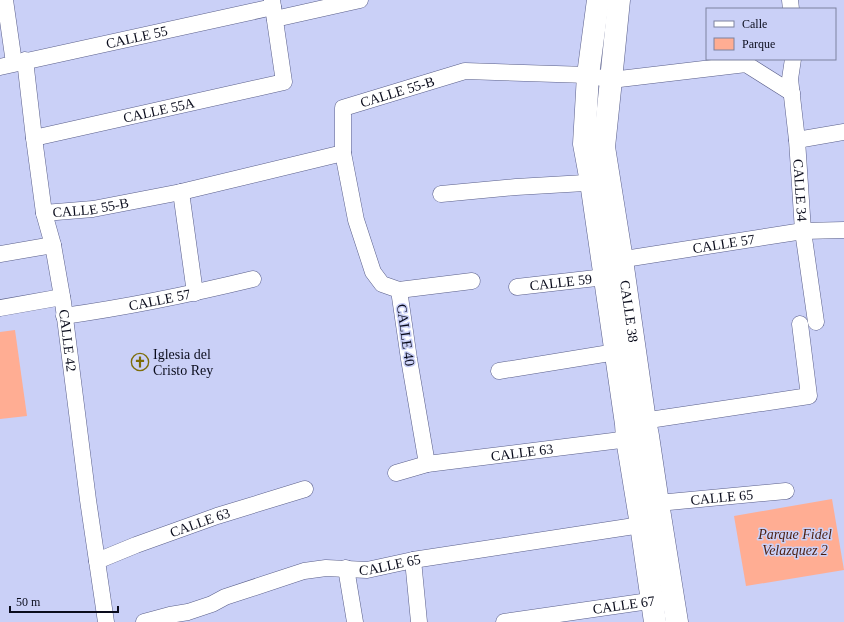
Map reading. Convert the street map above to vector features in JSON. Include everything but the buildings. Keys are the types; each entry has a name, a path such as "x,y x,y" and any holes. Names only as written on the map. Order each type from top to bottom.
{"street":[{"name":"CALLE 42","path":"5,0 13,63 34,138 44,213 53,245 62,297 88,500 106,622"},
{"name":"CALLE 55","path":"13,63 273,9 360,0"},
{"name":"CALLE 38","path":"598,0 588,75 584,144 600,182"},
{"name":"CALLE 38","path":"619,0 612,80 600,182 610,266 636,430 641,525 660,607 677,622"},
{"name":"CALLE 55A","path":"34,138 284,82 273,9"},
{"name":"CALLE 34","path":"793,60 790,79 798,140 803,231 816,322"},
{"name":"CALLE 55-B","path":"44,213 93,209 181,192 343,153 342,108 465,72 588,75 612,80 746,64 792,93"},
{"path":"798,140 844,132"},
{"name":"CALLE 40","path":"343,153 356,220 373,272 382,284 399,290 427,464"},
{"path":"441,194 516,187 600,182"},
{"path":"181,192 195,293"},
{"name":"CALLE 57","path":"610,266 803,231 844,230"},
{"path":"0,254 53,245"},
{"name":"CALLE 38","path":"610,266 616,352 636,430 658,503 660,607"},
{"name":"CALLE 59","path":"517,287 610,266"},
{"name":"CALLE 57","path":"64,316 195,293 253,279"},
{"path":"399,290 472,281"},
{"path":"0,308 62,297"},
{"name":"CALLE 63","path":"396,473 427,464 636,430 809,396 800,324"},
{"path":"499,371 616,352"},
{"name":"CALLE 63","path":"97,561 136,545 217,516 305,489"},
{"name":"CALLE 65","path":"658,503 786,491"},
{"name":"CALLE 65","path":"144,622 188,612 212,604 226,597 304,571 326,568 367,570 413,560 641,525"},
{"path":"413,560 419,622"},
{"path":"346,568 355,622"},
{"name":"CALLE 67","path":"504,622 660,607"}],"green space":[{"path":"15,330 27,416 0,419 0,332"},
{"name":"Parque Fidel Velazquez 2","path":"832,499 844,570 746,586 734,516"}],"place":[{"name":"Iglesia del Cristo Rey","path":"140,362"}]}
